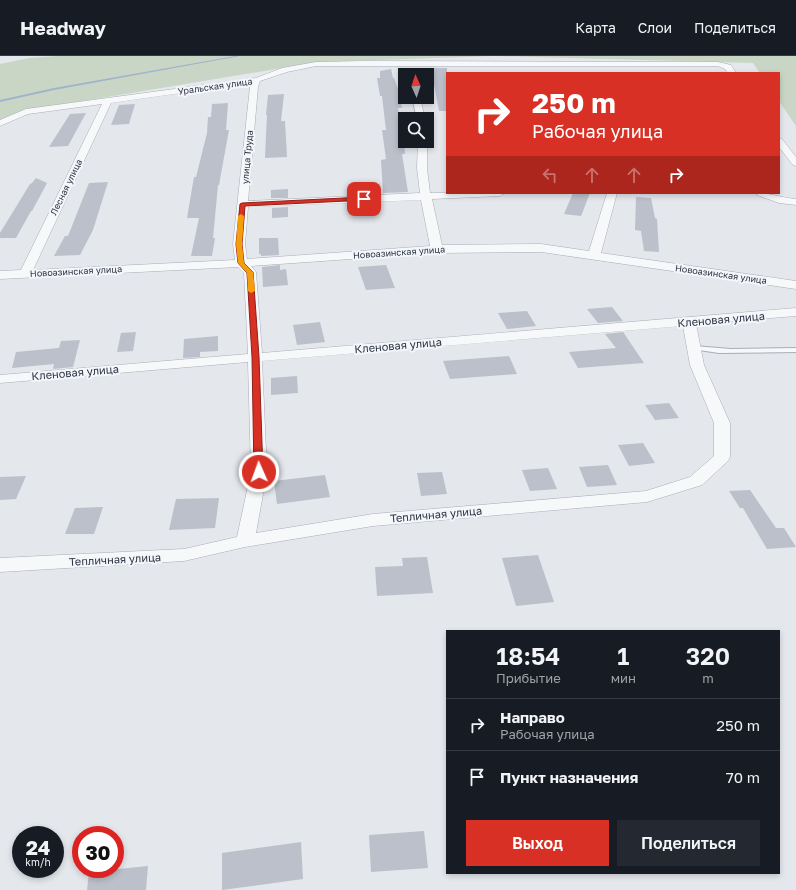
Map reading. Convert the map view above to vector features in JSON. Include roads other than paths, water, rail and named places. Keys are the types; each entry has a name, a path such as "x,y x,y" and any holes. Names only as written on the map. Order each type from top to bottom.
{"street":[{"name":"Уральская улица","path":"0,123 26,112 257,80 285,70 316,64 410,66 512,62 568,65 718,64 728,67 731,72"},
{"path":"568,65 571,72"},
{"name":"улица Труда","path":"245,541 259,472 256,357 250,272 241,263 239,244 254,87 257,80"},
{"name":"Лесная улица","path":"25,274 108,101"},
{"path":"780,142 796,163"},
{"path":"422,148 420,161 437,249"},
{"path":"242,204 475,194"},
{"path":"594,255 612,194"},
{"path":"765,194 783,201 796,202"},
{"name":"Новоазинская улица","path":"0,275 241,263 437,249 541,248 796,285"},
{"name":"Кленовая улица","path":"0,379 796,312"},
{"name":"Тепличная улица","path":"0,565 184,555 245,541 373,520 647,496 696,481 722,457 722,423 697,365 689,322"}],"lane":[{"path":"694,348 712,351 794,350 796,357"}],"waterway":[{"path":"0,101 54,89 239,56"}]}
